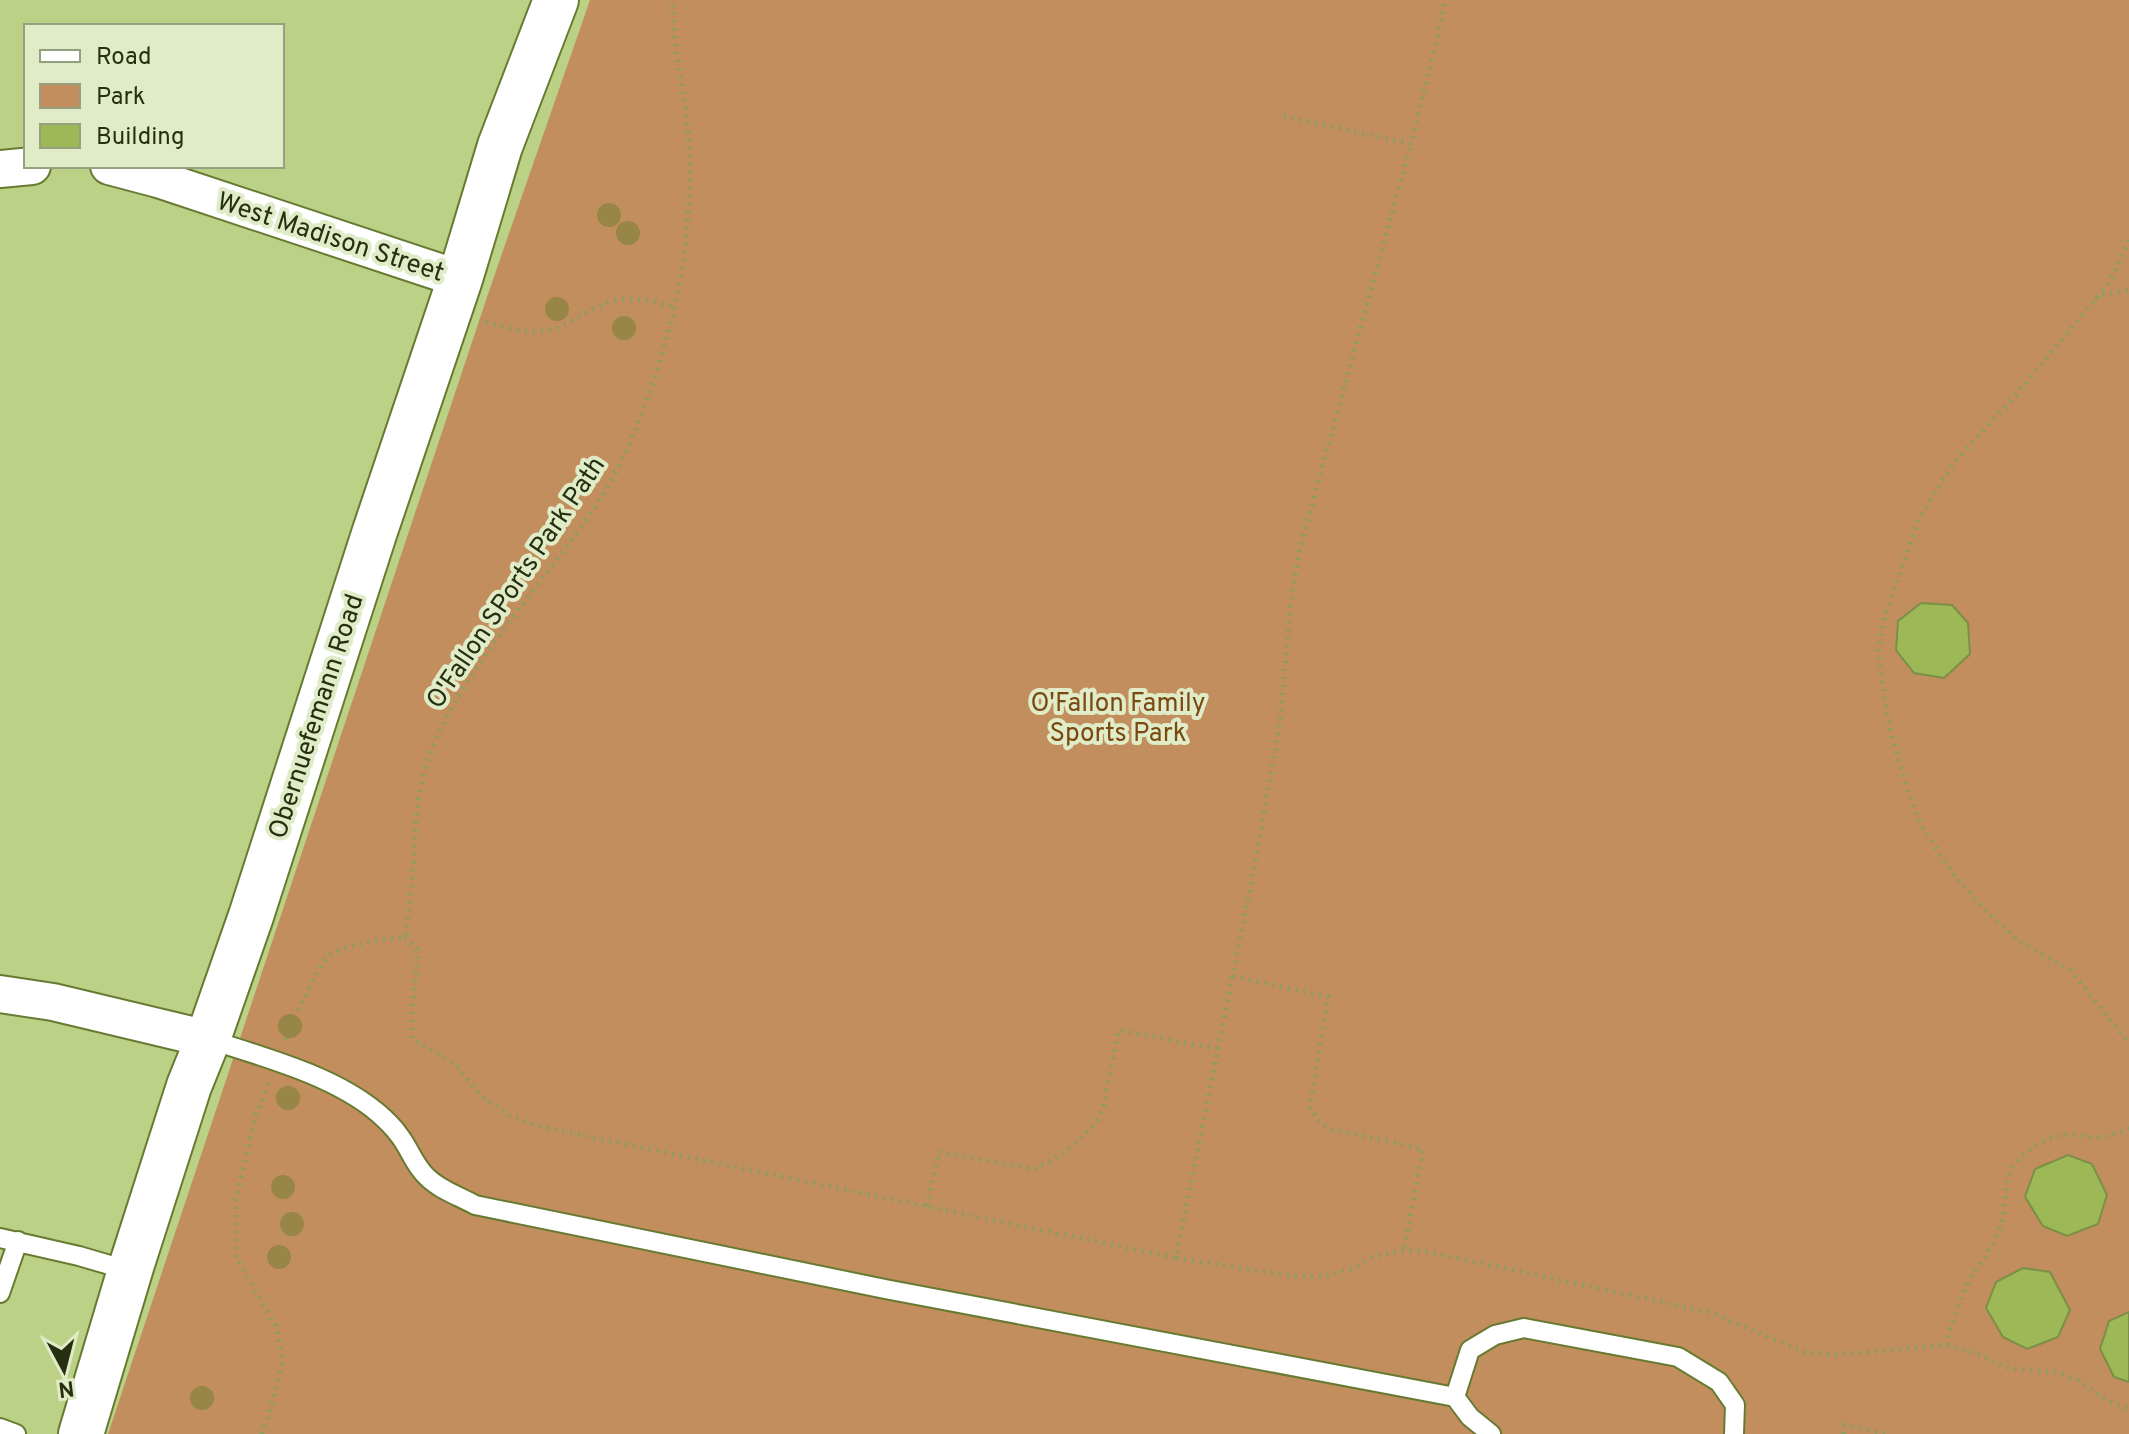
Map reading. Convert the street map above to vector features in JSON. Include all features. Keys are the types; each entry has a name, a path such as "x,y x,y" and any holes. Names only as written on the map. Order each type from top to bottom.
{"street":[{"name":"Obernuefemann Road","path":"81,1434 189,1086 251,916 460,279 500,146 556,0"},
{"path":"0,169 24,167"},
{"name":"West Madison Street","path":"117,168 460,279"},
{"path":"0,994 53,1002 208,1039"}],"lane":[{"path":"208,1039 277,1062 345,1090 378,1113 400,1136 427,1177 475,1205 885,1289 1455,1397 1470,1417 1491,1434"},
{"path":"0,1293 9,1239 130,1271"},
{"path":"1455,1397 1470,1350 1495,1335 1524,1328 1678,1357 1719,1382 1735,1405 1734,1434"},
{"path":"0,1428 16,1434"}],"path":[{"name":"O'Fallon SPorts Park Path","path":"405,937 411,900 418,797 432,749 457,696 596,505 622,458 646,401 667,338 689,216 690,174 673,0"},
{"path":"1176,1258 1280,723 1291,601 1299,552 1411,144 1446,0"},
{"path":"1284,116 1411,144"},
{"path":"2129,240 2109,283 2014,397 1953,464 1925,509 1896,581 1878,650 1887,714 1901,770 1921,825 1951,871 1985,911 2021,942 2070,970 2129,1043"},
{"path":"2095,298 2129,289"},
{"path":"481,321 525,331 548,330 565,325 599,306 623,299 648,300 674,307"},
{"path":"261,1434 283,1362 276,1326 236,1257 235,1202 256,1115 297,1011 327,957 367,941 405,937 417,950 418,974 410,1018 412,1039 456,1064 481,1096 510,1116 537,1126 1176,1258 1294,1276 1325,1276 1351,1269 1372,1257 1404,1250 1424,1251 1709,1312 1805,1352 1835,1355 1947,1345 1983,1356 2004,1367 2054,1372 2079,1380 2107,1401 2129,1409"},
{"path":"1233,976 1328,997 1310,1106 1317,1119 1330,1129 1423,1149 1404,1250"},
{"path":"927,1206 939,1152 1034,1169 1077,1142 1095,1124 1103,1109 1119,1030 1218,1049"},
{"path":"1947,1345 1948,1333 1966,1288 1995,1242 2001,1226 2012,1163 2029,1149 2053,1137 2107,1137 2129,1128"},
{"path":"1843,1434 1845,1425 1888,1434"}],"green space":[{"name":"O'Fallon Family Sports Park","path":"590,0 2129,0 2129,1434 108,1434 488,294"}],"building":[{"path":"1921,603 1952,605 1968,623 1970,654 1944,678 1914,673 1896,650 1898,621"},
{"path":"2068,1155 2092,1164 2107,1195 2098,1224 2067,1236 2043,1226 2025,1197 2035,1169"},
{"path":"2023,1268 2050,1272 2070,1310 2058,1337 2027,1349 2003,1337 1986,1308 1996,1282"},
{"path":"2129,1312 2129,1382 2114,1377 2100,1349 2109,1321"}]}
